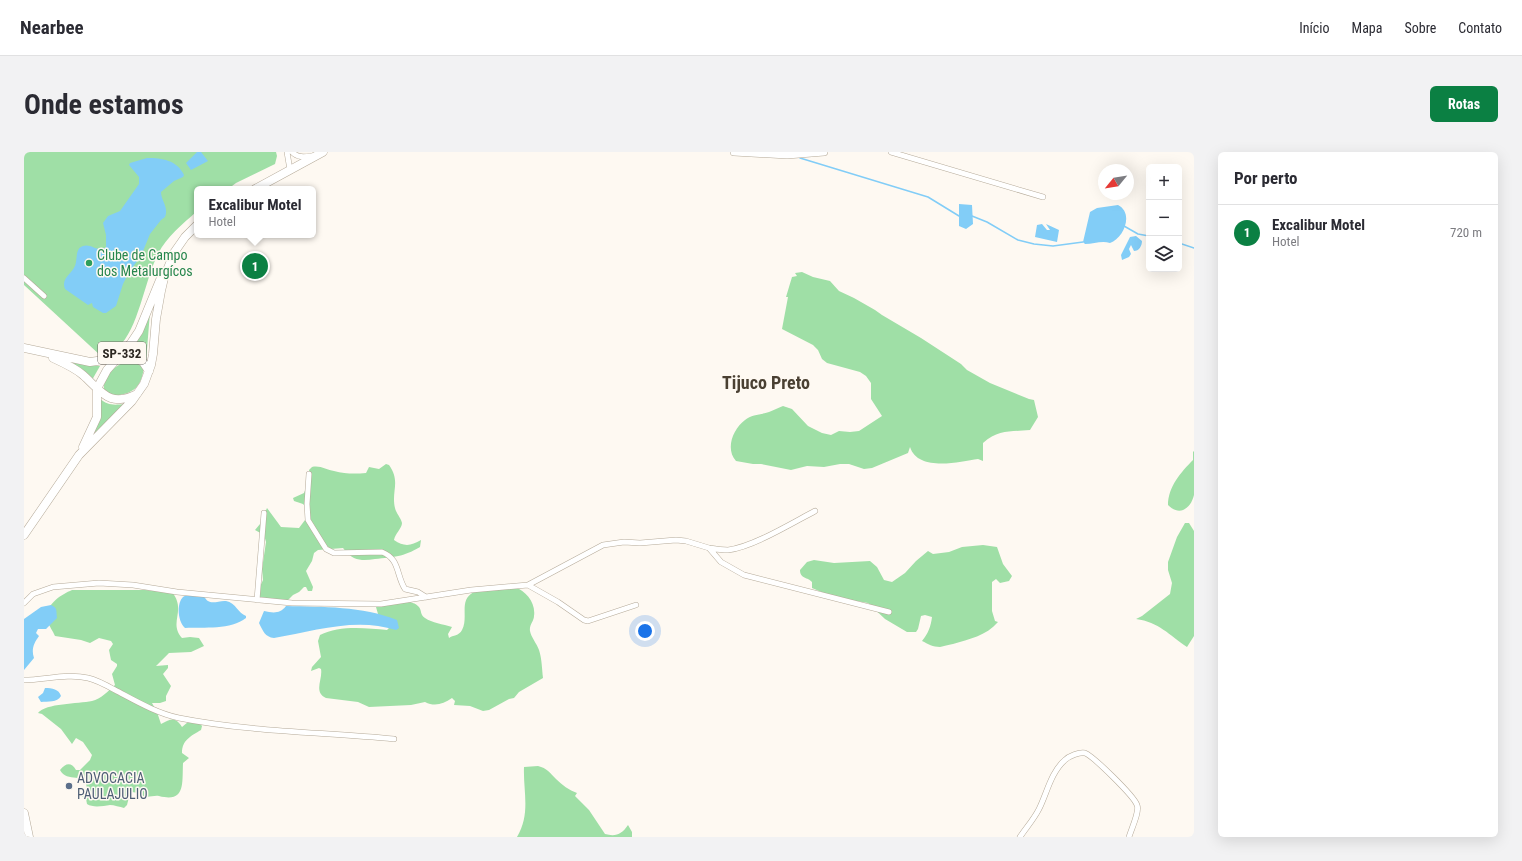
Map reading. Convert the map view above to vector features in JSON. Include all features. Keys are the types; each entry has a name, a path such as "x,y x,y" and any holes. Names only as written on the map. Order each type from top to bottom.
{"main road":[{"path":"261,186 322,152"},
{"path":"734,152 787,155 824,152"},
{"name":"SP-332","path":"79,455 97,417 97,389 103,376 131,343 139,331 163,272 185,237 194,228"},
{"name":"SP-332","path":"24,535 79,455 139,392 146,380 153,354 159,297 164,278 174,253"},
{"path":"24,348 90,362 125,357 135,358 143,362 149,371"},
{"path":"38,352 74,369 106,396 114,399 125,398 139,392"},
{"path":"24,813 29,837"}],"street":[{"path":"287,152 290,170"},
{"path":"292,152 298,156 304,157 322,152"},
{"path":"891,152 1043,197"},
{"path":"24,278 44,296"},
{"path":"310,474 307,504 308,520 326,549 334,553 382,552 392,558 397,566 404,589 418,592 426,597"},
{"path":"24,603 33,594 53,587 99,583 133,585 177,592 292,603 381,604 471,590 528,585 603,545 614,543 640,543 676,540 686,541 709,548 726,550 738,548 752,543 816,511"},
{"path":"257,600 264,513"},
{"path":"709,548 721,562 744,575 889,612"},
{"path":"528,585 558,602 584,620 588,621 636,605"},
{"path":"24,680 77,676 88,678 153,709 181,718 270,730 347,734 394,739"},
{"path":"1020,837 1039,810 1046,791 1061,765 1069,757 1081,753 1094,759 1137,804 1138,810 1129,837"}],"green space":[{"name":"Clube de Campo dos Metalurgícos","path":"24,152 276,152 277,156 275,164 232,186 194,186 194,214 170,236 158,254 131,329 125,339 114,350 101,356 24,285"},
{"path":"802,272 813,277 830,281 839,291 875,310 921,338 961,364 967,370 990,383 1034,400 1038,417 1030,430 1005,432 994,435 983,443 983,461 978,459 940,464 930,463 921,460 914,455 910,447 908,453 872,468 864,469 849,464 840,464 824,467 807,466 791,470 736,461 731,451 731,445 734,434 741,424 751,417 783,406 792,409 808,426 822,433 831,435 839,431 859,431 882,416 871,399 871,383 866,376 860,372 827,363 822,359 818,350 813,345 782,329 788,297 786,297 792,277 797,276 795,273"},
{"path":"150,312 146,362 140,356 127,352"},
{"path":"126,361 137,361 144,367 141,380 131,391 114,396 104,390 105,380 110,372"},
{"path":"68,362 100,366 92,380"},
{"path":"99,398 111,404 125,404 91,437"},
{"path":"1194,451 1193,500 1188,507 1181,511 1172,509 1168,505 1170,492 1176,480 1193,460"},
{"path":"386,464 389,465 393,471 395,482 395,508 402,523 394,540 401,544 408,545 414,544 421,540 420,547 398,556 364,560 354,558 343,548 318,550 314,553 312,561 306,571 313,587 312,591 308,591 306,587 304,587 288,600 283,601 258,598 258,591 263,580 262,569 266,542 264,535 255,530 260,524 267,508 281,527 299,528 305,520 308,510 303,504 294,501 293,498 304,493 310,478 309,470 312,467 321,467 342,473 358,474 366,473 369,467 379,469"},
{"path":"1185,523 1189,523 1194,531 1194,636 1187,647 1157,626 1136,619 1170,594 1172,583 1168,570 1168,562 1177,537"},
{"path":"983,545 997,547 1003,564 1012,576 1009,581 1000,583 996,579 992,582 992,611 995,621 998,622 983,634 940,647 933,646 922,641 929,630 932,617 925,615 921,616 916,632 907,632 885,619 868,603 833,597 812,588 812,582 800,573 800,570 807,562 814,560 834,563 870,561 877,567 884,580 892,582 905,573 928,551 933,554 949,552 962,547"},
{"path":"515,587 523,591 532,602 534,618 530,631 540,653 543,678 519,692 514,698 509,699 489,710 483,711 470,706 454,705 455,701 452,698 436,705 425,702 411,705 369,707 358,702 326,698 320,692 319,685 321,669 319,668 311,671 312,667 321,657 318,641 320,635 344,628 387,630 389,625 378,614 376,607 379,605 411,602 420,608 423,617 428,620 452,627 448,634 449,638 458,634 462,630 465,620 466,599 469,595 474,592"},
{"path":"72,590 145,590 172,592 178,605 178,632 182,638 199,638 204,646 191,652 169,653 156,666 168,665 168,668 163,674 171,686 166,696 166,701 152,703 161,724 175,720 182,727 188,722 199,722 202,726 201,730 185,742 182,749 182,753 189,758 183,763 181,790 174,797 145,797 132,792 130,793 127,805 124,808 112,805 92,806 87,804 86,799 80,795 87,789 86,783 80,778 63,774 60,770 68,764 76,770 80,770 90,760 92,755 83,742 76,738 72,744 61,729 42,714 38,713 48,707 92,701 98,698 115,685 112,674 117,666 117,664 111,660 109,650 113,644 111,641 99,638 90,643 55,636 48,622 48,611 50,606 58,598"},
{"path":"538,766 546,769 563,785 577,793 575,796 589,810 605,834 616,835 623,831 628,825 632,832 632,837 517,837 524,819 525,811 524,767"}],"water":[{"path":"197,152 201,152 208,161 191,170 186,163"},
{"path":"147,158 163,159 173,163 184,175 161,192 166,210 165,217 150,234 141,256 129,272 123,284 116,306 106,313 103,313 93,307 92,303 88,305 65,289 64,281 75,266 77,253 81,247 86,245 97,249 103,249 106,247 106,235 103,223 108,216 120,211 139,184 139,177 129,165 130,163"},
{"path":"959,204 972,205 973,224 966,229 959,226"},
{"path":"1118,205 1123,209 1126,219 1123,231 1119,236 1110,243 1101,242 1085,244 1083,242 1090,212 1097,208"},
{"path":"1042,224 1047,230 1050,230 1046,224 1059,230 1057,242 1035,237 1037,225"},
{"path":"1136,236 1142,241 1141,246 1139,249 1134,251 1131,245 1129,249 1131,254 1129,257 1122,260 1121,255 1130,237"},
{"path":"189,594 204,596 211,602 229,602 246,616 246,618 240,622 225,626 185,628 179,617 179,604 183,597"},
{"path":"51,605 56,609 57,618 46,629 38,629 36,633 39,636 33,649 34,658 24,670 24,619 41,607"},
{"path":"286,606 342,608 370,612 397,620 399,628 396,630 381,626 350,625 335,626 274,638 268,636 259,623 264,611 276,612 284,609"},
{"path":"45,688 55,689 61,696 55,701 41,702 38,697 43,693"}],"waterway":[{"path":"800,158 928,197 959,216"},
{"path":"972,216 987,222 1018,240 1034,244 1053,246 1083,242"},
{"path":"1124,226 1138,234 1146,235"},
{"path":"1182,244 1194,248"}],"place":[{"name":"Clube de Campo dos Metalurgícos","path":"89,263"},
{"name":"Excalibur Motel","path":"255,266"},
{"name":"ADVOCACIA PAULAJULIO","path":"69,786"}],"district":[{"name":"Tijuco Preto","path":"766,383"}]}
